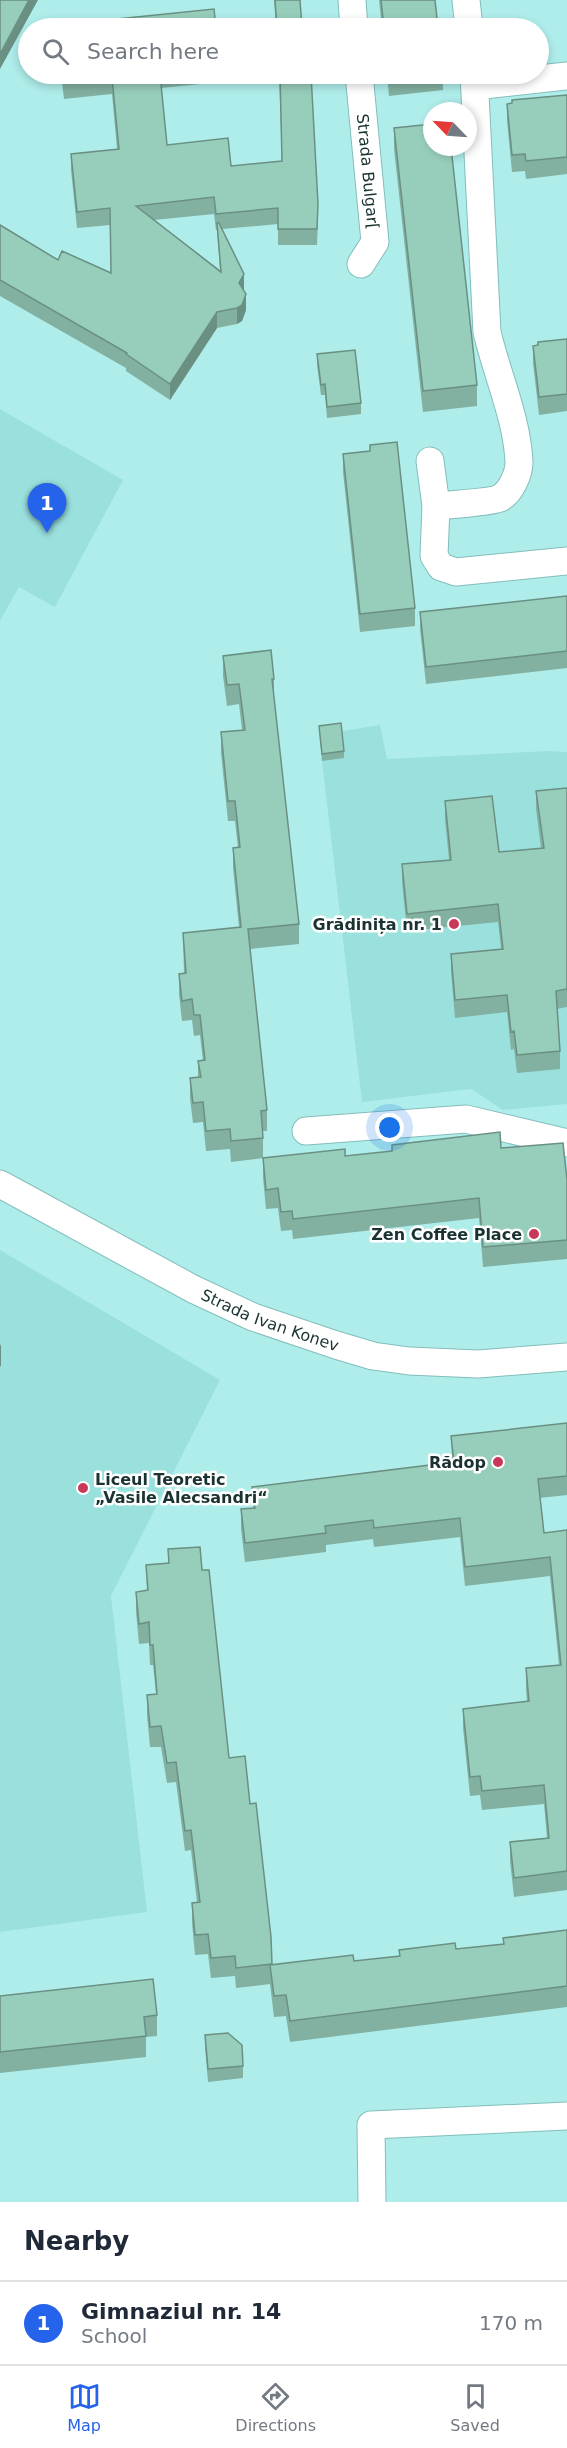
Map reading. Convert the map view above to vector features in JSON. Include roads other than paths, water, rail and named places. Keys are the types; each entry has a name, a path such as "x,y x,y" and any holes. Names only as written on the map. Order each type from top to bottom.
{"street":[{"path":"352,0 353,18"},
{"path":"466,0 468,18"},
{"path":"549,77 567,76"},
{"name":"Strada Bulgar[","path":"360,84 375,242 361,264"},
{"path":"436,506 500,498 514,484 519,465 511,416 487,332 474,84"},
{"path":"430,461 436,506 434,556 441,567 456,572 567,561"},
{"path":"306,1131 466,1119 567,1143"},
{"name":"Strada Ivan Konev","path":"0,1184 192,1289 253,1317 336,1345 373,1356 409,1361 478,1364 567,1357"},
{"path":"372,2202 371,2125 567,2116"}],"place":[{"name":"Gimnaziul nr. 14","path":"47,533"},
{"name":"Grădinița nr. 1","path":"454,924"},
{"name":"Zen Coffee Place","path":"534,1234"},
{"name":"Rădop","path":"498,1462"},
{"name":"Liceul Teoretic „Vasile Alecsandri“","path":"83,1488"}]}
